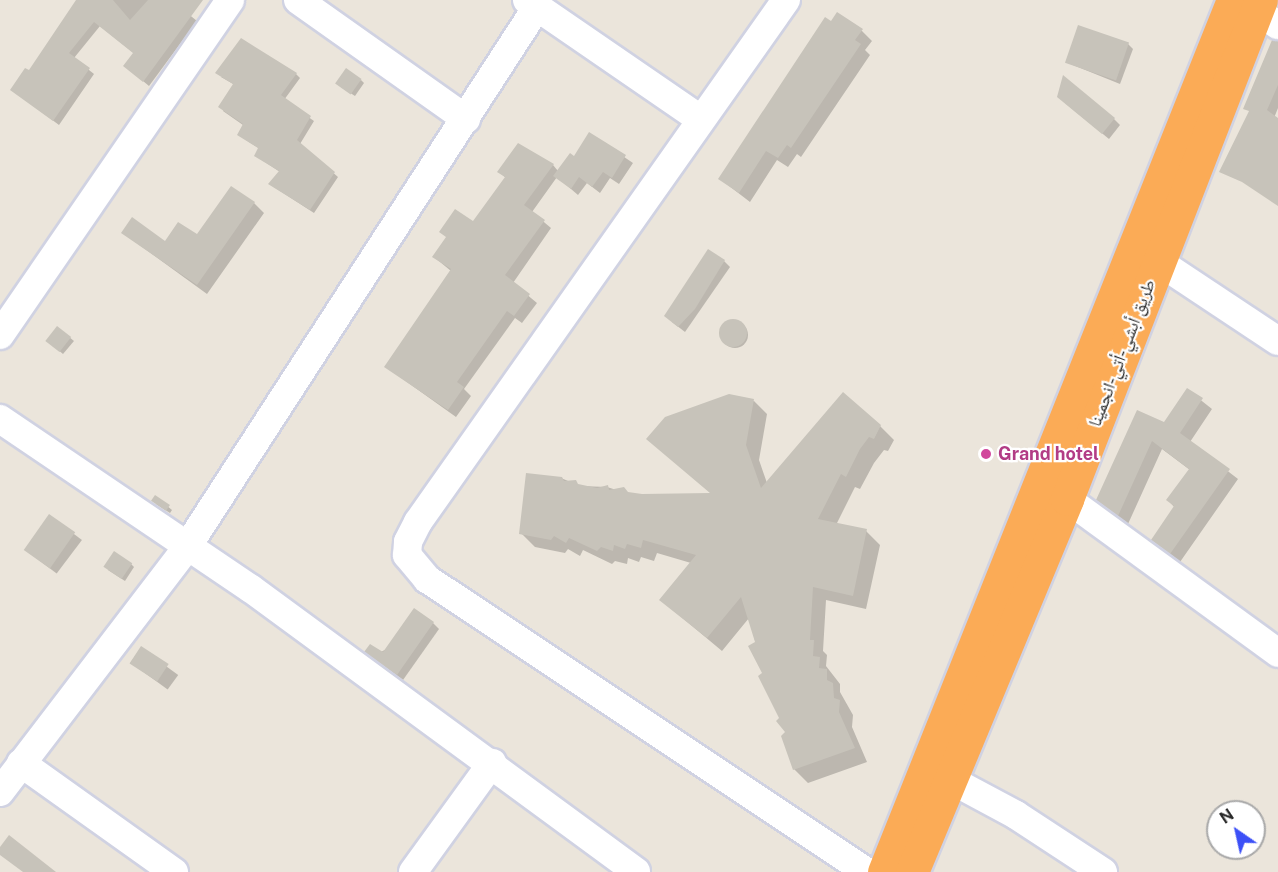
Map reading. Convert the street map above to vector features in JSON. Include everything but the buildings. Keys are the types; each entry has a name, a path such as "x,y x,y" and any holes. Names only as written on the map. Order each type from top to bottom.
{"highway":[{"path":"884,872 1146,253 1257,9"},
{"name":"طريق أبشي-أتي-انجمينا","path":"912,872 1067,499 1146,253"}],"street":[{"path":"0,335 230,0"},
{"path":"298,0 466,118"},
{"path":"786,0 699,118 418,522 408,542 407,555 427,579 867,872"},
{"path":"0,792 187,547 466,118 532,3 699,118"},
{"path":"1146,253 1278,341"},
{"path":"0,419 250,588 492,763 636,872"},
{"path":"1067,499 1278,653"},
{"path":"21,763 174,872"},
{"path":"413,872 492,763"},
{"path":"949,779 1016,815 1103,872"}],"place":[{"name":"Grand hotel","path":"986,454"}]}
